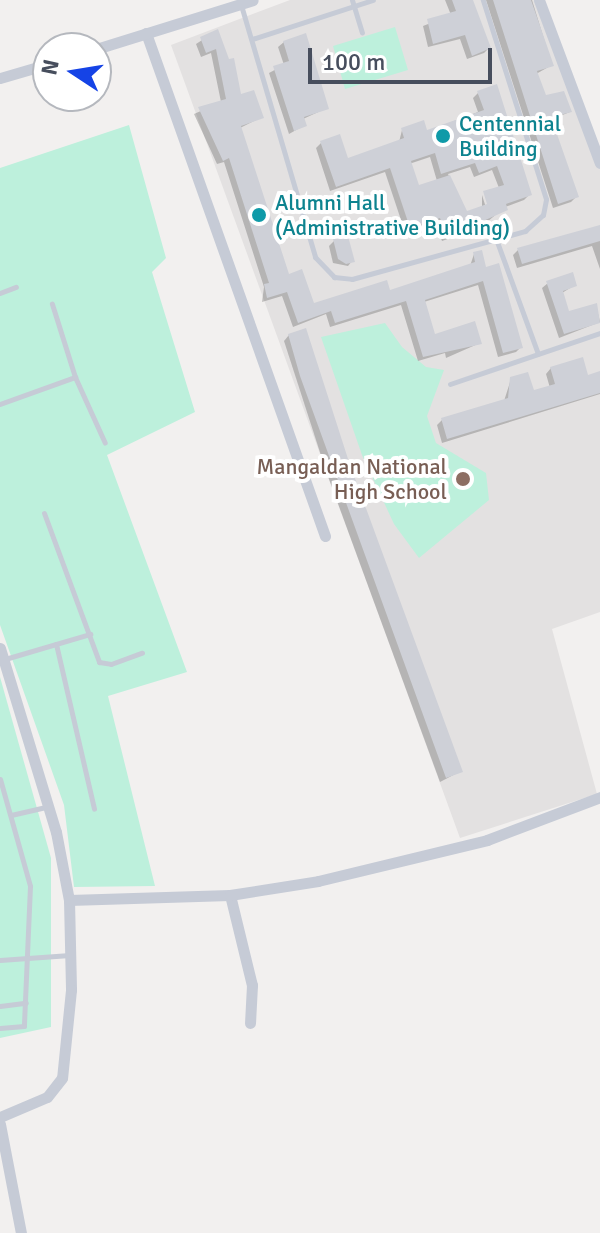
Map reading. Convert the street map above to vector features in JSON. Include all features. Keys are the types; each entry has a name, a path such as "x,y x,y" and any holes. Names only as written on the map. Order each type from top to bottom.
{"street":[{"path":"112,44 223,4 240,5 253,0"},
{"path":"539,0 600,163"},
{"path":"146,33 325,536"},
{"path":"0,78 32,69"},
{"path":"0,1117 47,1097 62,1078 70,955 69,900 49,806 2,654"},
{"path":"69,900 230,895 318,881 487,840 600,797"},
{"path":"230,895 252,985 250,1023"},
{"path":"0,1124 21,1233"}],"lane":[{"path":"252,39 353,3 373,0"},
{"path":"240,5 315,257 334,277 352,279 525,231 543,215 546,199 483,0"},
{"path":"353,3 362,33"},
{"path":"496,239 538,354"},
{"path":"0,293 16,287"},
{"path":"52,304 75,377 105,443"},
{"path":"450,384 600,333"},
{"path":"0,404 75,377"},
{"path":"44,513 99,662 111,664 142,653"},
{"path":"2,654 90,634"},
{"path":"56,644 94,809"},
{"path":"0,779 30,886 24,1026 0,1028"},
{"path":"11,815 49,806"},
{"path":"0,960 70,955"},
{"path":"0,1006 26,1003"}],"shaded area":[{"name":"Mangaldan National High School","path":"290,0 537,0 600,166 600,612 552,629 597,794 460,838 171,45"}],"green space":[{"path":"395,27 408,70 345,89 333,46"},
{"path":"129,125 166,258 152,272 195,412 107,455 187,672 108,696 155,886 74,887 64,805 0,625 0,168"},
{"path":"385,323 402,347 426,367 444,370 427,416 436,443 486,473 489,500 419,558 394,524 362,455 321,337"},
{"path":"0,677 51,858 51,1027 0,1038"}],"building":[{"path":"452,0 473,0 491,48 472,56 465,35 433,44 427,19 456,11"},
{"path":"493,0 531,0 554,66 537,71 546,95 564,91 572,112 551,117 579,197 558,204"},
{"path":"218,29 229,59 234,58 241,94 254,90 264,118 241,126 289,274 302,269 314,303 387,280 390,290 475,262 473,252 482,250 486,267 499,263 523,348 503,353 483,281 425,300 435,334 475,321 482,344 423,357 406,301 335,323 331,311 298,323 287,292 267,298 264,284 269,283 229,158 223,161 198,107 226,99 216,49 206,53 200,37"},
{"path":"306,33 329,109 304,117 307,126 294,131 273,66 289,61 283,41"},
{"path":"497,84 532,195 506,204 508,210 447,237 440,218 410,228 390,168 336,187 320,141 340,134 348,158 404,138 401,128 424,120 427,130 484,110 477,91","holes":["435,153 441,174 475,163 479,173 497,166 504,185 483,191 487,204 467,211 450,175 419,185 411,161"]},
{"path":"600,225 600,241 522,264 517,248"},
{"path":"348,236 355,262 346,264 338,259 333,239"},
{"path":"573,272 577,286 563,291 569,311 597,303 600,323 564,334 546,281"},
{"path":"306,328 349,462 463,772 446,778 300,376 288,334"},
{"path":"583,357 588,375 600,371 600,393 447,439 441,418 508,398 510,377 528,372 534,390 555,384 550,367"}],"place":[{"name":"Centennial Building","path":"443,136"},
{"name":"Alumni Hall (Administrative Building)","path":"259,215"},
{"name":"Mangaldan National High School","path":"463,479"}]}
